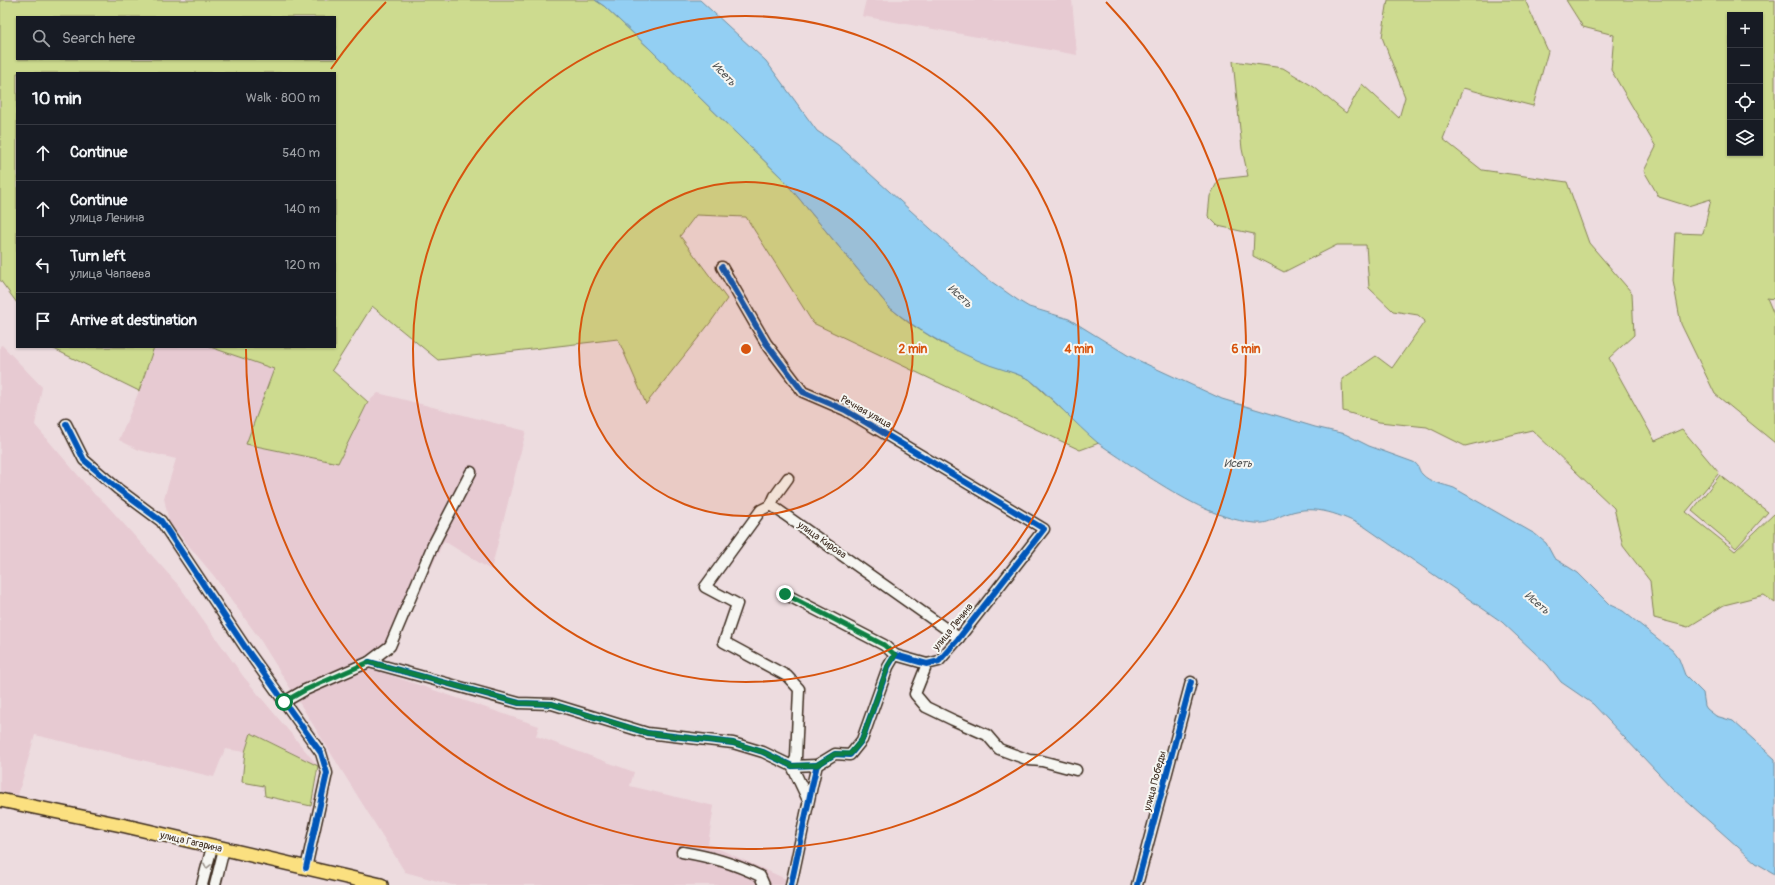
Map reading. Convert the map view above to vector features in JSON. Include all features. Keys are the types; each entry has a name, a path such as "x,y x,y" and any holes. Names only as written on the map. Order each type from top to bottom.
{"main road":[{"name":"улица Гагарина","path":"0,800 381,885"}],"street":[{"name":"Речная улица","path":"722,268 766,343 803,392 845,410 1044,529"},
{"path":"66,424 84,460 118,489 161,521 284,702 321,752 327,773 306,868"},
{"path":"284,702 305,690 369,662 390,646 433,545 471,472"},
{"path":"788,478 775,496 771,505 761,510 705,587 737,604 724,642 787,676 798,689 796,758 792,766"},
{"name":"улица Кирова","path":"771,505 959,638"},
{"name":"улица Ленина","path":"927,664 939,661 959,638 1044,529"},
{"path":"785,594 884,645 895,655 927,664 915,694 926,707 987,735 999,749 1029,760 1042,761 1076,770"},
{"path":"369,662 519,703 552,704 647,733 733,743 763,752 792,766 817,765 835,754 850,754 862,740 888,666 895,655"},
{"name":"улица Победы","path":"1137,885 1191,682"},
{"path":"791,885 807,815 808,800 817,765"},
{"path":"792,766 808,800"},
{"path":"202,885 218,848"},
{"path":"215,885 218,848"},
{"path":"682,852 715,858 738,866 760,876 764,885"}],"shaded area":[{"path":"866,0 1072,0 1077,55 862,16"},
{"path":"2,345 42,387 35,425 95,495 105,503 180,587 243,676 318,766 251,733 245,752 225,749 214,777 35,735 18,795 0,792 0,346"},
{"path":"154,348 213,348 274,369 247,444 338,463 368,402 378,393 526,431 491,570 444,541 394,646 372,669 539,726 536,736 634,772 630,786 714,806 708,844 788,880 787,885 452,885 405,872 259,638 214,576 169,522 164,498 176,459 139,450 119,440 139,391"}],"green space":[{"path":"0,0 595,0 604,6 649,48 782,178 889,307 909,323 941,343 1029,379 1099,443 1080,450 813,323 746,217 696,215 680,236 727,299 646,404 618,339 438,360 372,306 332,370 368,402 338,463 246,444 274,369 213,348 336,348 336,72 16,72 16,302 0,280"},
{"path":"1388,0 1525,0 1548,51 1533,106 1463,88 1443,139 1482,170 1567,182 1589,243 1632,293 1634,335 1609,358 1655,441 1682,429 1719,473 1686,512 1735,551 1775,513 1775,603 1764,595 1724,605 1688,627 1654,618 1650,581 1623,546 1614,508 1532,430 1465,446 1427,427 1379,422 1343,411 1342,379 1376,356 1392,368 1425,321 1418,315 1393,311 1369,288 1366,245 1337,245 1284,272 1253,256 1254,234 1218,226 1208,216 1210,196 1219,179 1248,176 1242,149 1233,61 1283,68 1314,87 1346,113 1362,84 1399,118 1405,97 1382,37"},
{"path":"1566,0 1775,0 1775,299 1767,298 1775,317 1775,443 1715,394 1681,324 1673,281 1676,233 1703,234 1711,199 1688,206 1659,197 1644,171 1656,147 1611,70 1614,35 1583,27"},
{"path":"52,348 154,348 139,391"},
{"path":"1720,475 1768,512 1736,548 1692,511"},
{"path":"251,733 318,766 311,806 265,796 264,786 242,782 245,752"}],"water":[{"name":"Исеть","path":"595,0 700,0 766,61 817,131 838,145 982,275 1029,307 1069,319 1129,356 1222,399 1315,427 1345,434 1369,446 1413,462 1425,477 1437,483 1454,488 1535,534 1546,543 1554,558 1578,573 1610,605 1623,611 1672,650 1679,659 1685,675 1703,693 1705,706 1707,709 1716,716 1733,721 1775,759 1775,874 1756,863 1673,789 1593,704 1561,682 1548,665 1502,622 1365,527 1347,518 1319,510 1289,513 1270,521 1255,523 1232,519 1205,509 1166,488 1098,443 1029,379 983,363 954,349 920,330 899,315 889,307 782,178 649,48 604,6"}],"cycle path":[{"path":"722,267 766,343 803,392 845,410 1044,529 959,638 939,661 927,664 895,655 888,667 862,740 850,755 835,754 817,765 791,885"},
{"path":"66,424 84,460 118,489 161,521 245,647 321,753 327,773 306,868"},
{"path":"369,662 519,703 552,704 647,733 733,743 763,752 792,766 817,765"},
{"path":"1137,885 1191,682"}],"route":[{"path":"284,702 305,690 369,662 519,703 552,704 647,733 733,743 763,752 792,766 817,765 835,754 850,754 862,740 888,666 895,655 884,645 785,594"}]}
